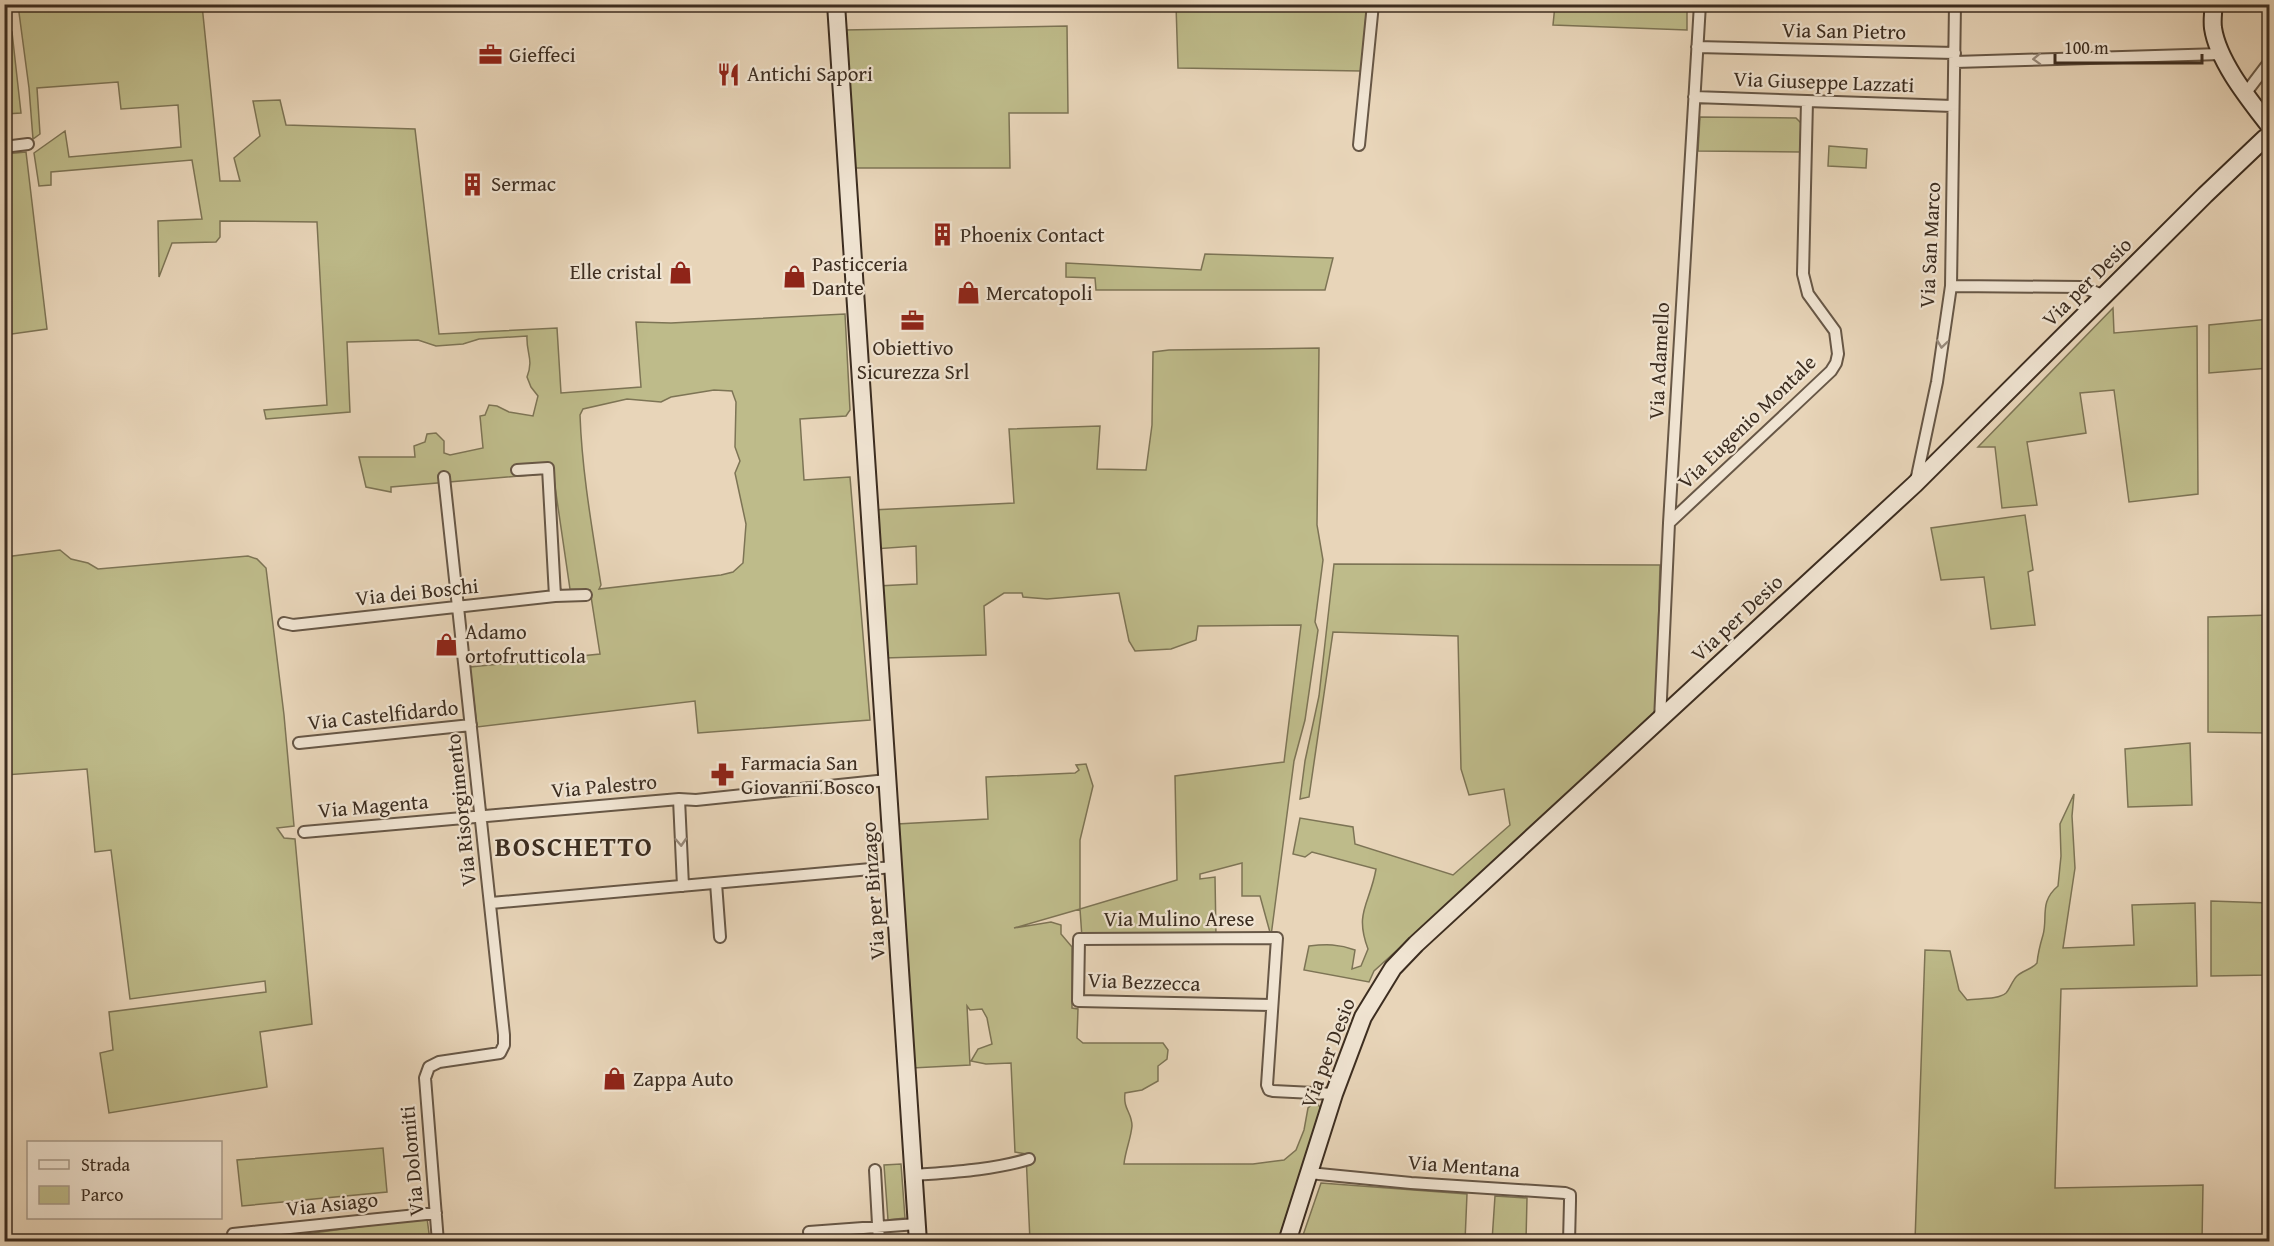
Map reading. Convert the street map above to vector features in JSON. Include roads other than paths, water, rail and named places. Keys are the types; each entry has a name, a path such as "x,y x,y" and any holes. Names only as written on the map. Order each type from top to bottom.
{"street":[{"name":"Via per Binzago","path":"836,4 918,1242"},
{"path":"1359,145 1373,4"},
{"name":"Via Adamello","path":"1660,720 1669,523 1700,4"},
{"name":"Via San Marco","path":"1916,484 1936,382 1951,286 1955,4"},
{"path":"2214,4 2213,28 2221,54 2268,132"},
{"name":"Via San Pietro","path":"1697,47 1955,58 2221,54"},
{"path":"2245,94 2270,61"},
{"name":"Via Giuseppe Lazzati","path":"1694,97 1953,106"},
{"name":"Via Eugenio Montale","path":"1669,523 1796,405 1831,371 1836,363 1838,354 1836,331 1808,294 1803,274 1807,101"},
{"name":"Via per Desio","path":"1287,1242 1335,1094 1363,1017 1397,963 1615,759 1916,484 2268,132"},
{"path":"4,147 28,144"},
{"path":"1951,286 2082,287 2105,296"},
{"path":"518,470 548,468 555,596"},
{"name":"Via Risorgimento","path":"424,1078 429,1067 439,1062 500,1053 504,1045 491,903 444,477"},
{"name":"Via dei Boschi","path":"284,623 459,608 555,596 586,595"},
{"name":"Via Castelfidardo","path":"299,743 471,725"},
{"path":"679,799 696,800 887,780"},
{"name":"Via Palestro","path":"481,816 679,799 683,886"},
{"name":"Via Magenta","path":"304,832 481,816"},
{"path":"491,903 893,867"},
{"path":"716,883 720,937"},
{"name":"Via Mulino Arese","path":"1079,939 1277,938 1267,1085 1269,1090 1335,1094"},
{"name":"Via Bezzecca","path":"1079,939 1078,1001 1271,1005"},
{"name":"Via Dolomiti","path":"424,1078 438,1242"},
{"path":"915,1175 958,1172 1029,1159"},
{"path":"875,1170 879,1242"},
{"name":"Via Mentana","path":"1309,1173 1412,1183 1565,1192 1570,1195 1569,1242"},
{"name":"Via Asiago","path":"234,1238 436,1213"},
{"path":"809,1233 917,1224"}],"place":[{"name":"Gieffeci","path":"491,55"},
{"name":"Antichi Sapori","path":"729,74"},
{"name":"Sermac","path":"473,184"},
{"name":"Phoenix Contact","path":"942,235"},
{"name":"Elle cristal","path":"680,272"},
{"name":"Pasticceria Dante","path":"794,276"},
{"name":"Mercatopoli","path":"968,293"},
{"name":"Obiettivo Sicurezza Srl","path":"913,320"},
{"name":"Adamo ortofrutticola","path":"447,644"},
{"name":"Farmacia San Giovanni Bosco","path":"723,775"},
{"name":"Zappa Auto","path":"615,1079"}],"district":[{"name":"BOSCHETTO","path":"574,847"}]}
